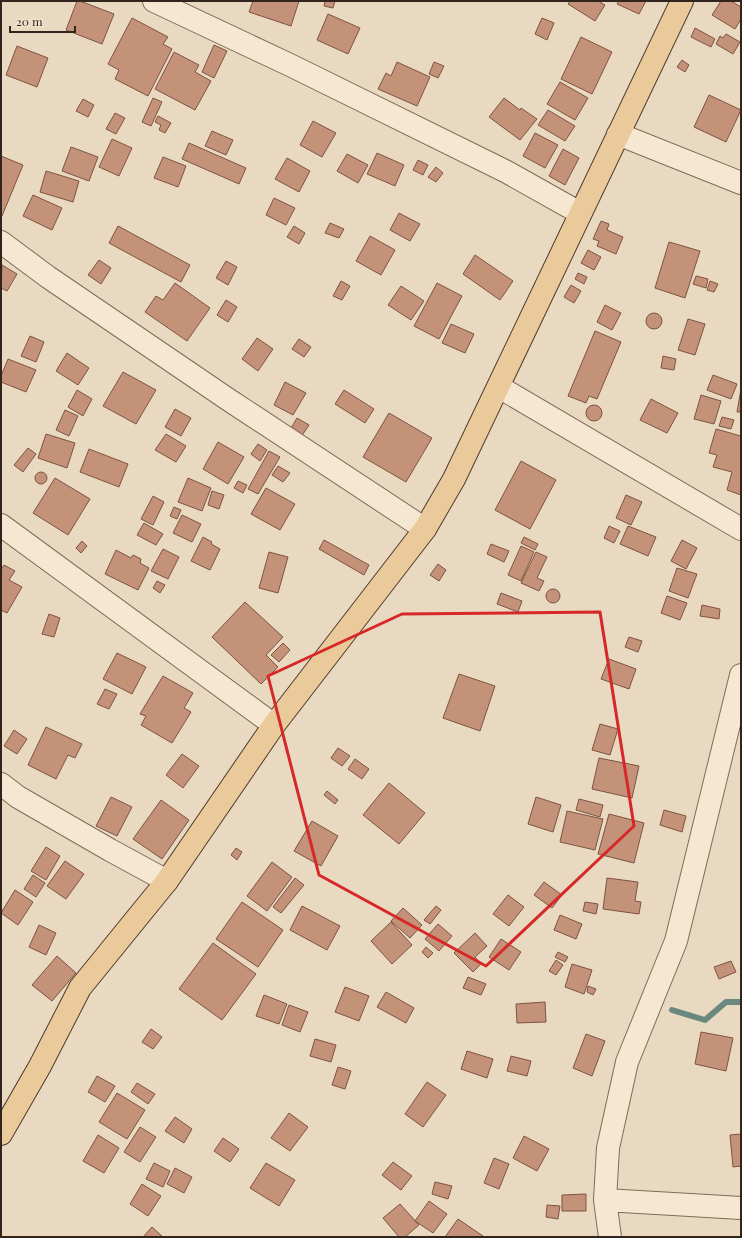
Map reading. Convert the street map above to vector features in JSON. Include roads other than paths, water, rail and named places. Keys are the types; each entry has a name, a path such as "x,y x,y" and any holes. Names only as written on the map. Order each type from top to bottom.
{"main road":[{"path":"1,1134 40,1066 80,988 167,881 274,725 425,529 454,479 499,387 580,213 682,1"}],"street":[{"path":"154,1 507,172 580,213"},
{"path":"618,134 741,183"},
{"path":"1,242 48,277 216,391 425,529"},
{"path":"499,387 741,529"},
{"path":"1,525 274,725"},
{"path":"610,1237 605,1200 608,1148 627,1062 676,941 741,675"},
{"path":"1,784 18,796 110,850 167,881"},
{"path":"605,1200 741,1208"}],"waterway":[{"path":"672,1010 705,1020 726,1002 741,1002"}]}
